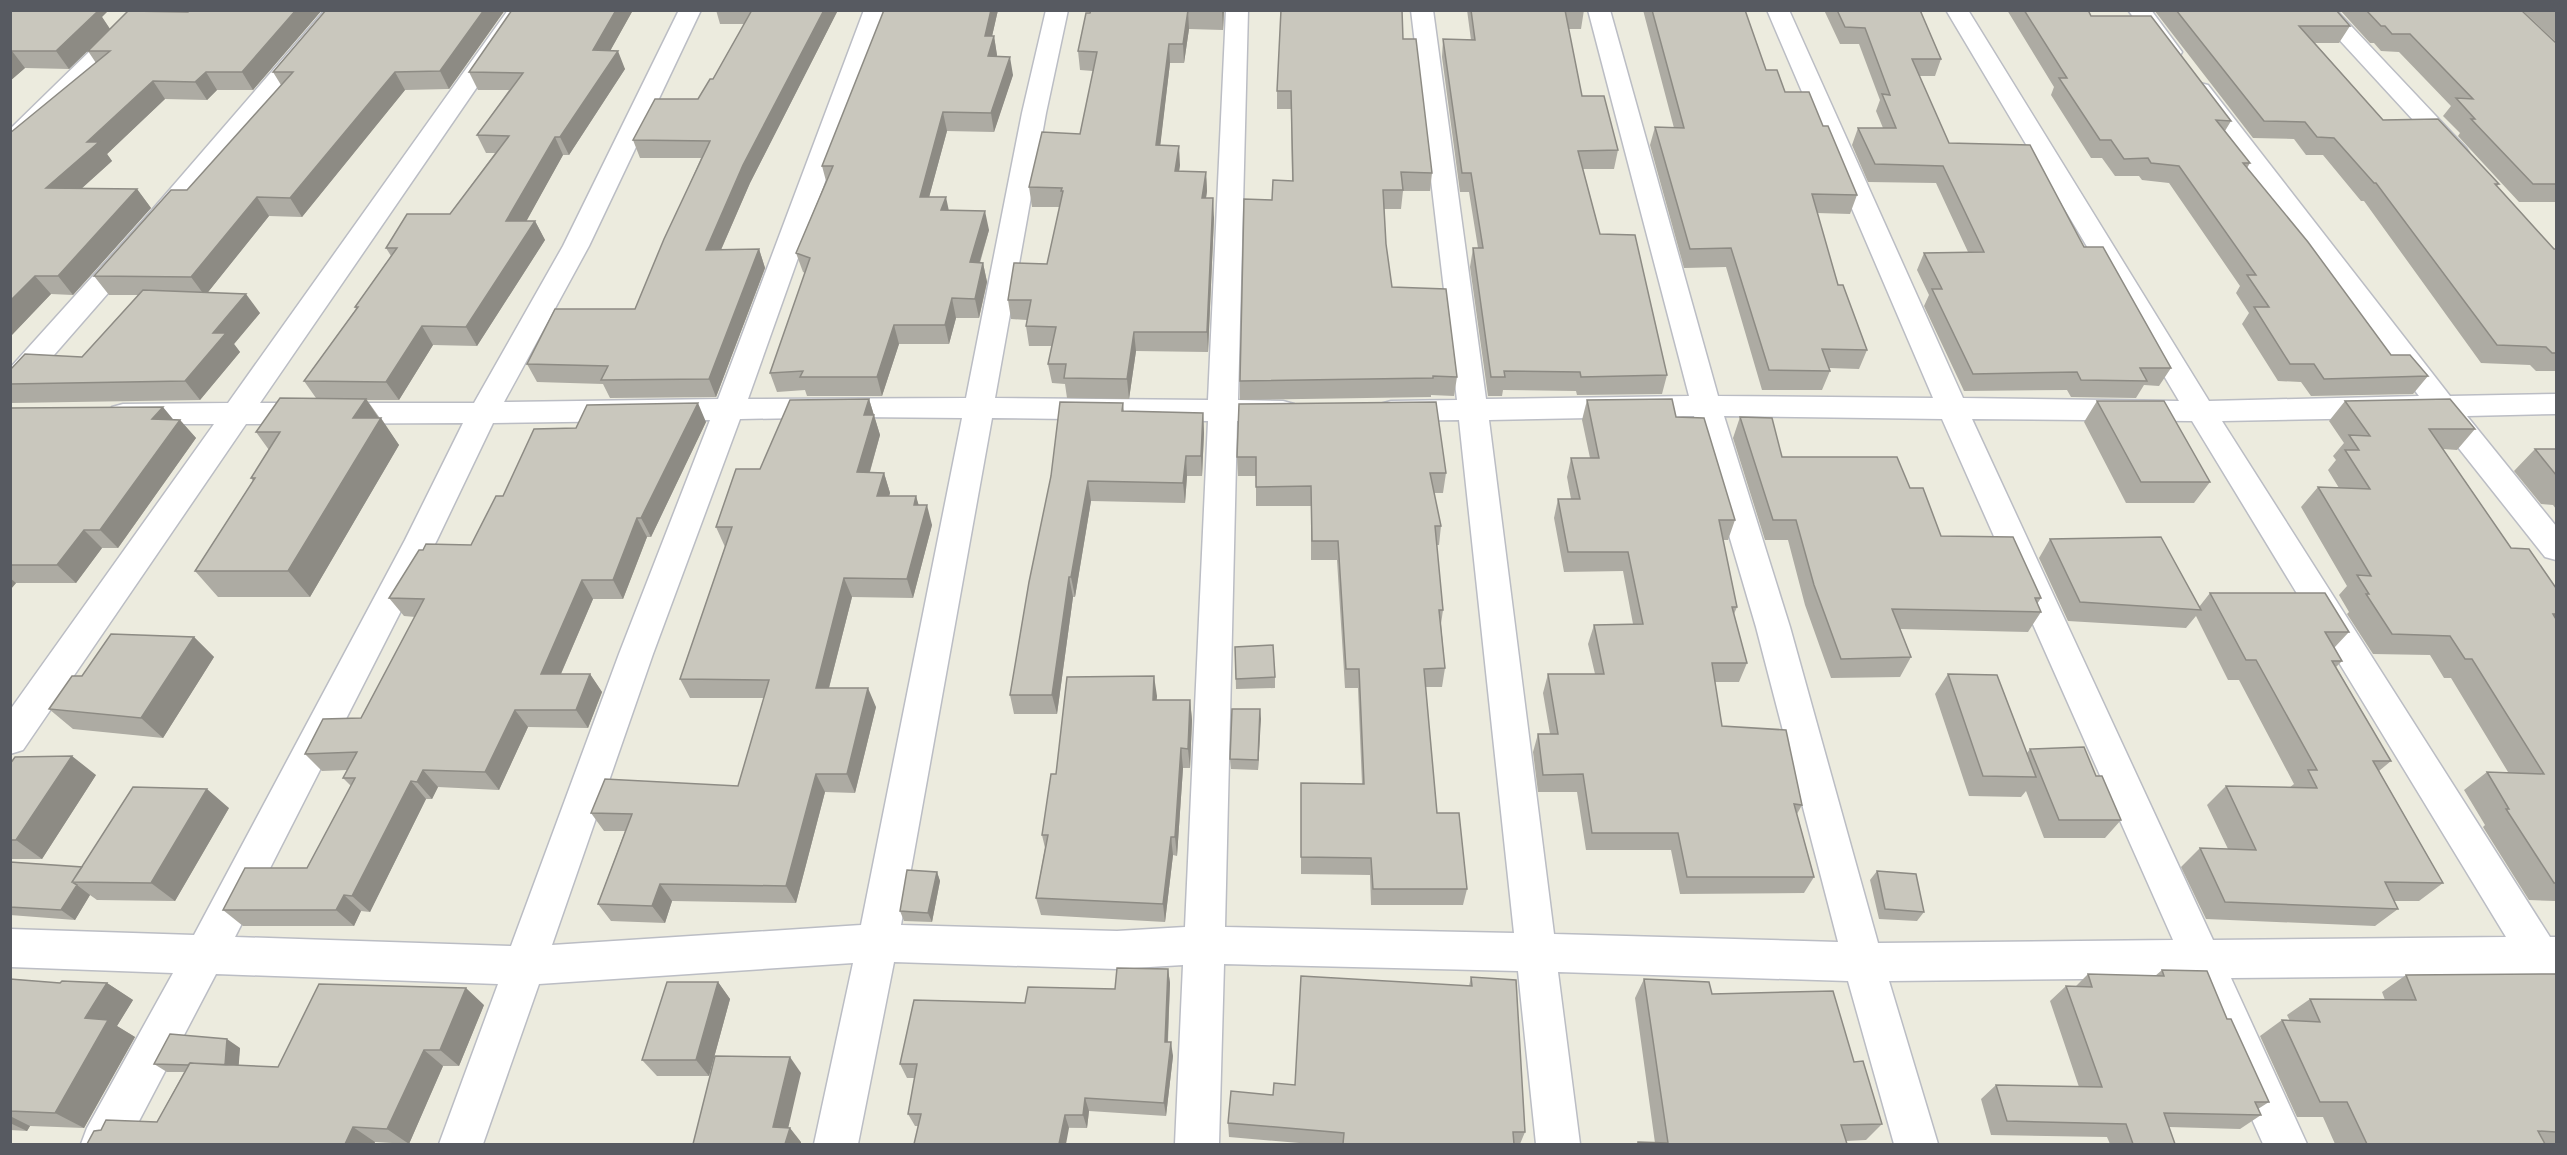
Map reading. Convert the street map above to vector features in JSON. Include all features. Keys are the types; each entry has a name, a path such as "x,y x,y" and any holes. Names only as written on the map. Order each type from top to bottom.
{"street":[{"path":"10,143 145,10"},
{"path":"10,387 155,223 337,10"},
{"path":"10,739 519,10"},
{"path":"103,1144 206,953 421,540 483,413 576,246 690,10"},
{"path":"461,1144 636,654 729,409 875,10"},
{"path":"836,1144 878,943 1034,113 1057,10"},
{"path":"1197,1144 1237,10"},
{"path":"1422,10 1473,410 1558,1144"},
{"path":"1599,10 1706,406 1773,627 1863,962 1916,1144"},
{"path":"1778,10 1952,407 2285,1144"},
{"path":"1957,10 2030,136 2198,411 2551,965"},
{"path":"2139,10 2443,406 2556,548"},
{"path":"2323,10 2469,166"},
{"path":"1365,411 1706,406 2198,411 2556,404"},
{"path":"94,414 483,413 978,407 1222,412 1306,411"},
{"path":"10,948 206,953 525,966 878,943 1117,950 1205,945 1863,962 2202,959 2551,965"}],"building":[{"path":"10,10 98,11 56,51 10,52"},
{"path":"190,10 296,10 242,72 206,72 195,82 153,81 87,142 99,142 46,188 137,189 58,276 35,276 10,301 10,133 110,51 88,51 128,11 188,12"},
{"path":"326,10 484,10 440,71 395,72 290,198 257,197 191,277 94,276 171,190 187,190 293,72 273,72"},
{"path":"512,10 616,10 593,50 618,51 560,137 555,137 506,221 535,221 466,327 422,326 386,382 304,381 358,307 355,307 397,248 386,248 407,214 450,214 509,136 477,135 523,73 469,72"},
{"path":"752,10 824,10 743,165 706,250 759,249 709,379 601,380 608,366 527,364 555,309 635,309 664,239 710,141 633,140 655,99 698,99 710,79 713,79"},
{"path":"884,10 991,10 985,36 994,36 988,56 1010,57 991,113 943,112 920,197 946,197 941,210 985,211 970,262 983,263 975,299 952,298 945,325 894,325 877,377 800,377 803,371 770,373 810,258 796,253 833,166 822,166"},
{"path":"1091,10 1188,10 1183,44 1169,44 1156,145 1179,146 1175,171 1206,172 1202,198 1213,198 1207,332 1134,332 1127,379 1064,378 1066,364 1048,364 1056,327 1026,326 1031,300 1008,300 1014,263 1047,264 1063,191 1061,191 1062,188 1029,187 1042,132 1080,134 1097,52 1078,51 1086,13 1090,13"},
{"path":"1281,10 1402,10 1403,39 1416,39 1432,173 1401,172 1403,190 1383,190 1386,244 1392,287 1446,289 1457,377 1240,381 1244,199 1272,200 1273,180 1293,181 1291,91 1277,91"},
{"path":"1471,10 1565,10 1582,96 1604,96 1618,150 1578,151 1600,234 1635,235 1667,375 1581,377 1580,372 1504,371 1505,377 1491,377 1473,248 1483,248 1471,173 1462,173 1443,39 1475,40"},
{"path":"1652,10 1745,10 1766,70 1777,70 1785,92 1809,92 1823,126 1828,126 1857,195 1812,194 1838,285 1843,285 1867,350 1822,349 1830,371 1769,370 1731,248 1690,249 1655,127 1684,128"},
{"path":"1837,10 1920,10 1941,59 1912,59 1949,143 2030,145 2084,247 2103,247 2171,368 2140,368 2147,381 2081,380 2077,372 1973,374 1932,289 1942,289 1924,253 1984,252 1943,166 1875,164 1858,128 1896,128 1882,94 1890,95 1865,28 1845,27"},
{"path":"2024,10 2088,10 2091,16 2151,16 2231,121 2216,120 2250,163 2243,163 2308,242 2391,355 2410,355 2428,376 2324,379 2314,364 2290,364 2254,307 2269,307 2247,275 2256,275 2179,166 2151,163 2148,158 2124,159 2111,140 2100,140 2059,78 2067,78"},
{"path":"2176,10 2336,10 2350,26 2299,26 2383,120 2438,119 2556,249 2556,353 2552,353 2546,347 2497,345 2376,183 2334,138 2317,137 2305,122 2264,121"},
{"path":"2366,10 2521,10 2556,43 2556,184 2533,184 2471,119 2475,119 2456,98 2473,99 2410,34 2392,34"},
{"path":"143,290 246,294 213,333 226,333 185,381 10,384 10,370 25,354 82,357"},
{"path":"280,398 366,399 353,418 381,418 288,571 195,571 255,478 251,478 280,432 256,432"},
{"path":"869,399 864,415 874,415 857,472 884,473 877,496 916,496 914,505 927,505 907,579 844,578 816,688 868,688 847,774 816,774 786,886 660,884 652,906 598,904 632,814 591,813 605,779 738,786 769,680 680,679 732,527 716,527 736,469 760,469 790,400"},
{"path":"1672,399 1676,417 1704,418 1735,520 1719,520 1737,607 1732,607 1747,663 1712,663 1722,726 1786,730 1802,805 1794,804 1814,877 1687,877 1678,833 1592,833 1583,774 1543,775 1538,734 1558,734 1548,674 1604,674 1594,625 1643,624 1628,552 1568,552 1558,499 1580,499 1571,458 1599,458 1587,400"},
{"path":"2450,399 2475,429 2429,429 2511,548 2529,549 2556,588 2556,614 2553,614 2556,619 2556,883 2506,809 2509,809 2487,772 2544,774 2472,659 2465,659 2450,636 2392,634 2366,594 2369,594 2357,575 2371,576 2318,487 2370,489 2345,450 2359,450 2349,435 2370,436 2345,401"},
{"path":"2097,401 2164,401 2210,482 2141,482"},
{"path":"1060,402 1123,403 1122,411 1203,413 1201,456 1186,456 1183,483 1088,481 1071,577 1069,577 1052,695 1010,695 1029,582 1051,476"},
{"path":"1436,402 1446,473 1430,473 1441,526 1435,526 1443,610 1439,610 1445,668 1424,669 1437,813 1459,813 1467,889 1373,889 1371,858 1301,857 1301,783 1364,784 1359,669 1346,669 1338,541 1312,541 1311,486 1256,487 1256,457 1237,457 1239,404"},
{"path":"698,403 641,518 637,518 613,580 582,580 541,674 590,674 576,710 515,710 485,772 423,770 417,782 411,781 352,896 344,895 336,910 223,910 245,868 307,868 355,778 343,778 357,752 305,754 323,719 361,718 424,599 389,598 419,550 423,550 426,544 471,545 496,496 503,496 534,429 576,428 587,405"},
{"path":"163,407 152,419 180,420 100,530 84,530 57,565 10,565 10,408"},
{"path":"1740,417 1772,418 1782,457 1897,457 1910,488 1923,488 1941,536 2013,537 2041,598 2035,598 2041,612 1892,609 1911,657 1841,659 1814,585 1796,520 1773,520"},
{"path":"2535,449 2556,449 2556,475"},
{"path":"2161,537 2201,610 2080,602 2050,539"},
{"path":"2210,593 2325,593 2349,632 2325,632 2342,661 2332,661 2391,761 2373,761 2443,883 2385,882 2398,909 2225,902 2200,848 2256,850 2226,786 2317,788 2308,770 2317,770 2256,660 2246,660"},
{"path":"111,634 194,637 141,718 49,709 72,676 82,676"},
{"path":"1273,645 1275,677 1236,679 1235,647"},
{"path":"1948,674 1997,675 2036,777 1983,776"},
{"path":"1154,676 1153,700 1190,700 1188,749 1181,748 1175,837 1171,837 1163,904 1036,898 1048,835 1042,835 1051,774 1056,774 1067,677"},
{"path":"1232,709 1260,709 1258,760 1230,759"},
{"path":"2084,747 2096,776 2102,776 2121,820 2059,820 2030,749"},
{"path":"72,756 16,840 10,840 10,764 15,757"},
{"path":"133,787 207,789 151,883 72,882"},
{"path":"10,862 82,867 72,882 77,885 61,910 10,907"},
{"path":"907,870 937,872 928,913 900,911"},
{"path":"1877,871 1916,874 1924,912 1885,909"},
{"path":"1117,968 1168,969 1165,1042 1171,1042 1164,1103 1085,1098 1083,1115 1065,1115 1059,1144 914,1144 921,1114 908,1114 917,1064 900,1064 914,1000 1025,1003 1028,987 1115,989"},
{"path":"2162,970 2207,971 2227,1019 2231,1019 2269,1102 2255,1102 2261,1115 2164,1113 2175,1144 2133,1144 2126,1124 2007,1121 1996,1085 2102,1087 2066,986 2092,987 2088,974 2164,976"},
{"path":"2556,974 2556,1132 2538,1131 2545,1144 2367,1144 2347,1102 2320,1102 2282,1020 2320,1022 2310,999 2416,1000 2406,975"},
{"path":"1301,976 1472,986 1471,977 1516,980 1525,1132 1513,1132 1514,1144 1343,1144 1344,1133 1228,1123 1231,1091 1273,1095 1274,1083 1295,1085"},
{"path":"10,979 60,983 62,981 107,983 85,1018 108,1020 55,1113 10,1111"},
{"path":"1644,979 1709,982 1712,994 1833,991 1854,1062 1863,1061 1882,1124 1841,1125 1847,1144 1638,1144 1638,1142 1668,1143"},
{"path":"667,982 718,982 696,1060 642,1060"},
{"path":"319,984 466,988 440,1050 424,1050 387,1129 353,1127 345,1144 87,1144 94,1131 101,1130 106,1120 157,1122 190,1063 278,1067"},
{"path":"170,1034 227,1039 225,1065 154,1064"},
{"path":"715,1056 790,1057 773,1127 790,1128 785,1144 693,1144"}]}
